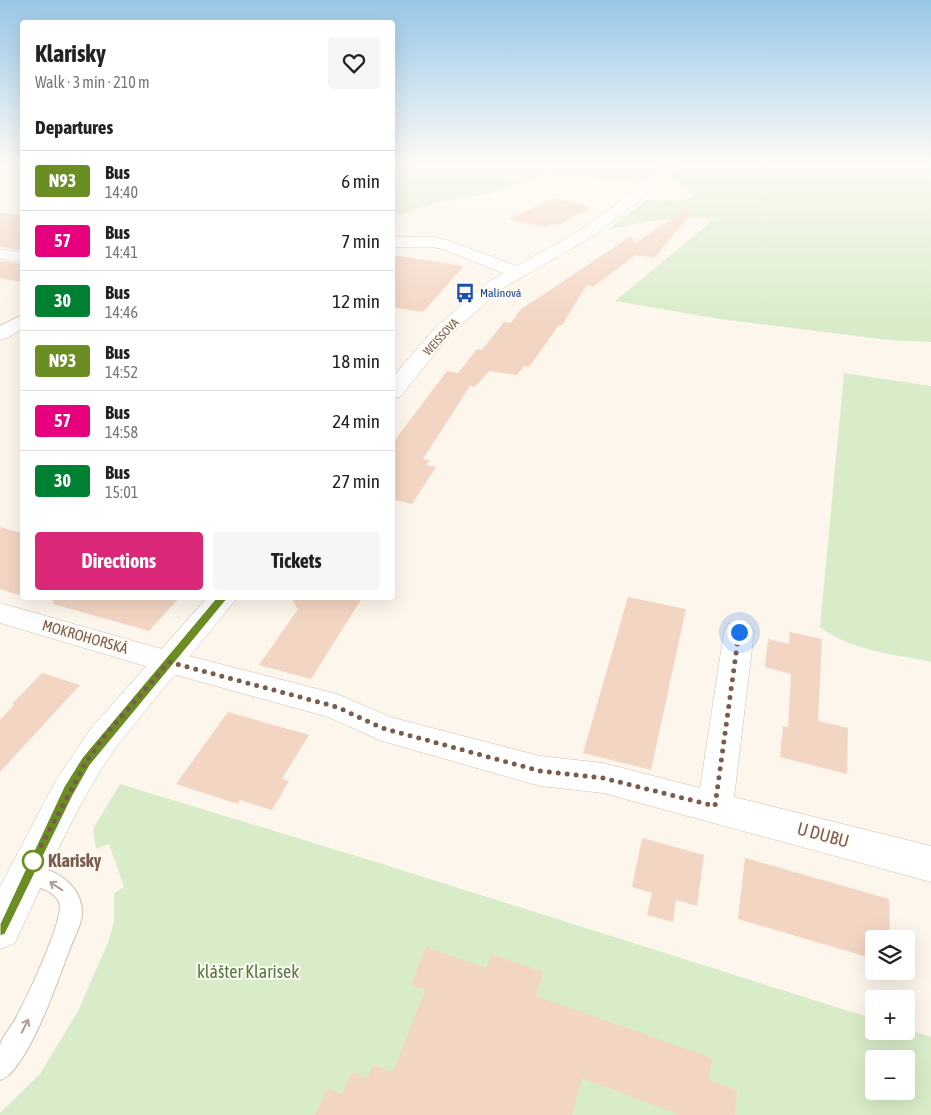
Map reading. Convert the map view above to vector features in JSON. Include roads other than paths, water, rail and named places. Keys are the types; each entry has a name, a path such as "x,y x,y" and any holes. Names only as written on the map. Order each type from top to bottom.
{"street":[{"name":"WEISSOVA","path":"395,388 442,332 494,286 587,233 608,217"},
{"path":"395,242 433,242 447,245 516,272"},
{"path":"0,254 20,258"},
{"path":"0,334 20,322"},
{"path":"0,334 20,338"},
{"path":"0,929 86,762 104,737 221,600"},
{"name":"MOKROHORSKÁ","path":"0,613 169,662"},
{"path":"715,806 739,632"},
{"name":"U DUBU","path":"169,662 337,707 382,728 540,771 603,778 931,864"}],"lane":[{"path":"0,1067 26,1024 51,967 72,911 69,897 57,884 32,875 32,864"}],"place":[{"name":"Malinová","path":"465,293"},
{"name":"Klarisky","path":"33,861"}],"park label":[{"name":"klášter Klarisek","path":"248,972"}]}
